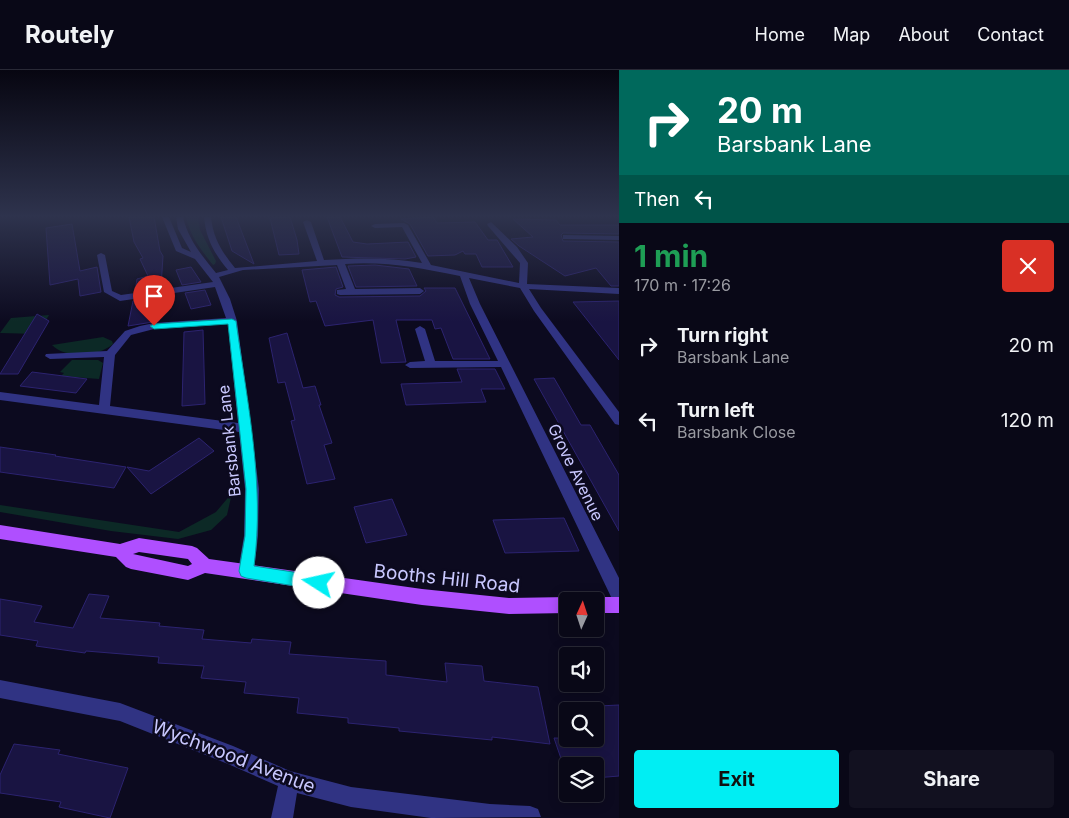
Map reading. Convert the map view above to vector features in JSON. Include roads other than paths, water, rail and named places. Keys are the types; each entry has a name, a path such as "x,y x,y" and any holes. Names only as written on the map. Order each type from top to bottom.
{"main road":[{"name":"Booths Hill Road","path":"0,532 120,551 131,562 181,572 188,572 205,566 422,597 509,606 559,605"},
{"path":"604,605 619,605"}],"street":[{"name":"Barsbank Lane","path":"182,252 198,257"},
{"name":"Barsbank Lane","path":"195,252 216,280 232,321 253,504 246,571"},
{"path":"218,252 233,270"},
{"path":"317,252 321,262"},
{"path":"419,252 428,267"},
{"path":"516,252 524,264 524,286 537,309 619,422"},
{"path":"101,255 108,292 120,298 216,280 233,270 321,262 370,260 428,267 524,286 619,291"},
{"path":"340,261 351,291"},
{"name":"Grove Avenue","path":"464,275 475,304 619,594"},
{"path":"340,292 390,293 420,291"},
{"path":"104,408 110,354 128,334 143,328 232,321"},
{"path":"420,329 430,365"},
{"path":"50,356 110,354"},
{"path":"410,365 505,364"},
{"path":"0,396 104,408 244,428"},
{"name":"Wychwood Avenue","path":"0,688 120,712 233,756 289,781 351,797 490,815 530,817"},
{"path":"282,818 289,781"}]}
